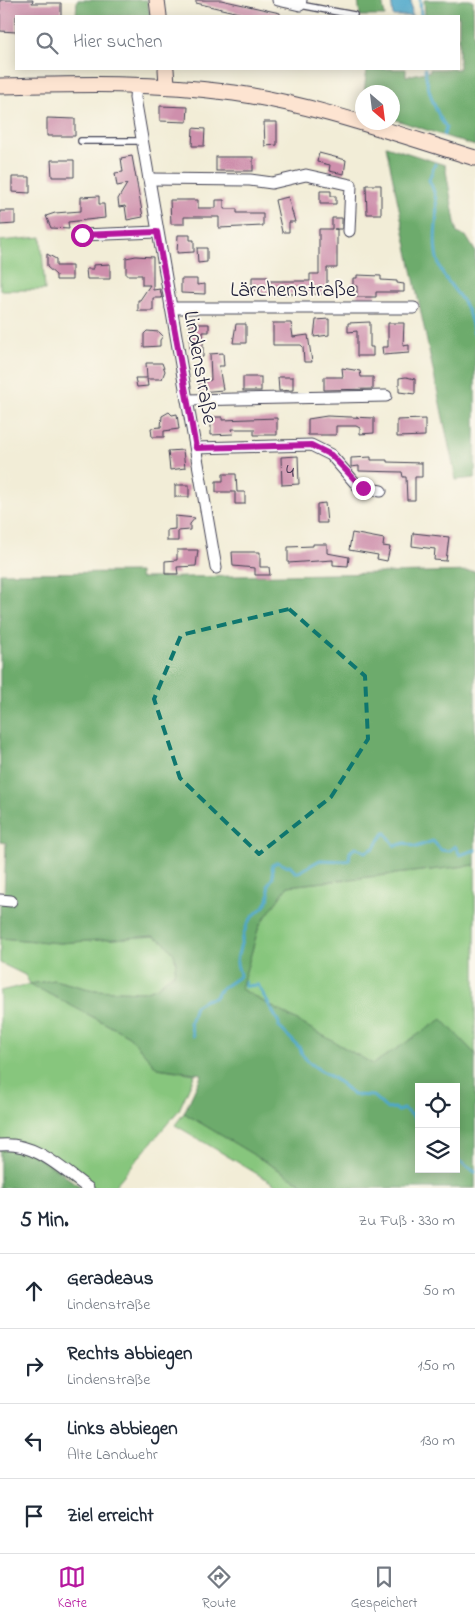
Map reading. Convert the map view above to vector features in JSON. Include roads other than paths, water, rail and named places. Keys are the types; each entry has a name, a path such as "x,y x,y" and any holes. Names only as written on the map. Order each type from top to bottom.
{"main road":[{"path":"157,0 159,15"},
{"path":"166,70 168,85"},
{"path":"0,86 168,85 236,94 302,107 475,158"}],"street":[{"path":"278,0 300,2"},
{"name":"Lindenstraße","path":"136,84 135,98 157,232 216,568"},
{"path":"149,179 250,180 272,183 306,175 351,185 349,231"},
{"path":"82,235 157,232"},
{"name":"Lärchenstraße","path":"171,308 414,308"},
{"path":"187,400 386,396"},
{"path":"196,448 311,445 331,455 358,485 363,488 381,491"},
{"path":"0,1145 10,1144 26,1147 40,1154 88,1188"}],"lane":[{"path":"300,2 354,15"},
{"path":"82,141 143,141"}],"water":[{"path":"391,0 411,0 412,15 393,15"}],"waterway":[{"path":"420,0 421,15"},
{"path":"425,70 432,100 446,127 444,135"},
{"path":"435,164 429,180 434,191 437,210 435,238 437,258 442,273 468,310 475,336"},
{"path":"193,1036 190,1023 195,1006 205,1000 214,998 221,989 240,976 237,963 245,929 252,917 269,899 268,885 273,877 272,865 278,862 286,866 290,865 295,872 299,872 320,860 346,861 349,860 350,852 356,847 365,852 374,848 384,833 386,833 395,846 405,843 416,847 433,841 441,850 449,851 455,846 460,855 475,850"},
{"path":"245,982 245,986 258,985 279,1023 279,1027 300,1048 302,1055 311,1064 340,1082 353,1095 373,1096 387,1109 395,1108 398,1111 403,1109 412,1115 415,1120"},
{"path":"460,1162 475,1172"}]}
